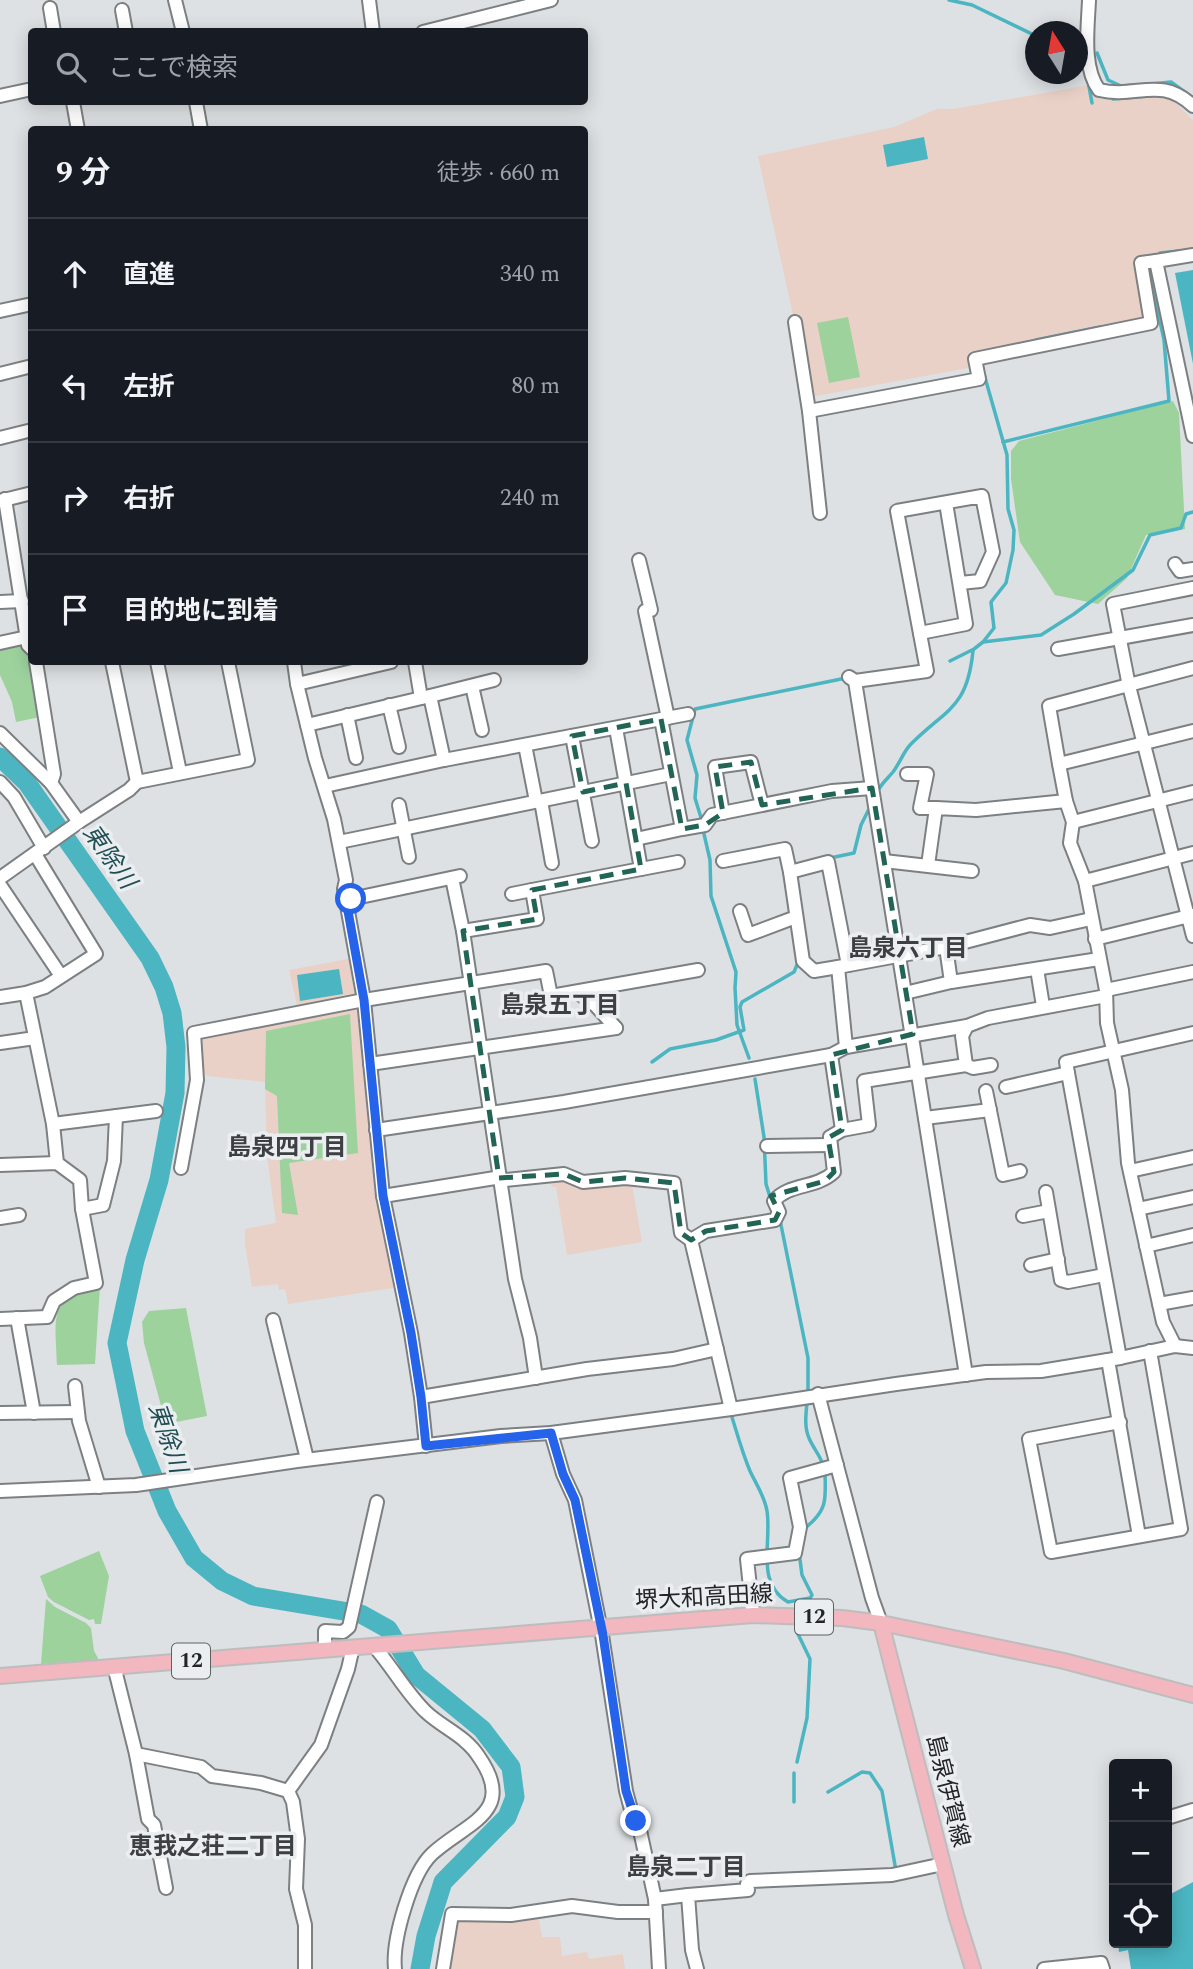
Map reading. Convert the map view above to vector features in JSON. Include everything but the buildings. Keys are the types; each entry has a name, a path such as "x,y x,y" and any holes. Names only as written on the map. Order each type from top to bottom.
{"main road":[{"name":"堺大和高田線","path":"0,1676 753,1615 881,1622 1064,1661 1193,1695"},
{"name":"島泉伊賀線","path":"881,1622 973,1969"}],"street":[{"path":"175,0 182,28"},
{"path":"369,0 372,28"},
{"path":"439,28 551,0"},
{"path":"1089,0 1088,52 1094,83 1099,90 1111,93 1166,89 1175,92 1193,106"},
{"path":"50,8 53,28"},
{"path":"122,10 125,28"},
{"path":"0,96 28,90"},
{"path":"74,105 77,126"},
{"path":"197,105 200,126"},
{"path":"809,411 979,379 975,359 1152,323 1142,263 1193,255"},
{"path":"1156,261 1193,436"},
{"path":"0,311 28,305"},
{"path":"795,322 809,411 820,513"},
{"path":"0,374 28,367"},
{"path":"0,438 28,431"},
{"path":"28,494 3,500 28,637"},
{"path":"960,583 980,581 993,552 982,496 897,511 927,671 852,679 913,1034 966,1375"},
{"path":"920,633 966,624 946,502"},
{"path":"639,559 651,610 645,611 682,829"},
{"path":"0,564 15,561"},
{"path":"1175,565 1180,571 1193,569"},
{"path":"1193,588 1112,604 1129,685 1193,936"},
{"path":"0,601 22,601"},
{"path":"1058,649 1193,625"},
{"path":"0,643 28,643"},
{"path":"36,665 54,774 51,782"},
{"path":"113,665 137,782"},
{"path":"158,665 180,772"},
{"path":"61,976 2,876 137,782 248,760 229,665"},
{"path":"294,665 307,725 340,842 346,880 344,890 364,1000 383,1196 404,1296 421,1397 426,1446"},
{"path":"297,684 378,665"},
{"path":"416,665 444,760"},
{"path":"1175,1346 1164,1322 1130,1171 1122,1090 1107,1023 1106,993 1085,881 1070,843 1073,822 1066,801 1049,706 1193,668"},
{"path":"307,725 495,680"},
{"path":"472,686 482,730"},
{"path":"389,705 399,747"},
{"path":"324,786 444,760 688,714"},
{"path":"347,715 356,758"},
{"path":"616,728 641,869"},
{"path":"1059,764 1193,731"},
{"path":"0,733 51,782 79,822"},
{"path":"572,736 592,841"},
{"path":"525,745 552,863"},
{"path":"723,813 715,767 751,762 762,805"},
{"path":"907,774 927,774 920,808 976,810 1066,801"},
{"path":"340,842 671,775"},
{"path":"636,838 705,825 712,815 832,792 872,788"},
{"path":"0,997 45,987 96,954 42,849 3,790"},
{"path":"1073,822 1193,792"},
{"path":"398,805 409,857"},
{"path":"928,865 936,808"},
{"path":"723,861 785,849 803,961 814,971 946,947 1030,925 1051,928 1091,919"},
{"path":"1085,881 1193,853"},
{"path":"884,861 972,871"},
{"path":"512,894 678,862"},
{"path":"790,872 828,862 843,966 846,1047"},
{"path":"346,900 456,877 515,1279 530,1338 536,1378"},
{"path":"463,931 537,919 532,890"},
{"path":"740,911 748,935 796,917"},
{"path":"1095,940 1190,916"},
{"path":"946,947 951,982"},
{"path":"905,993 951,982 1099,959"},
{"path":"1037,969 1042,1006"},
{"path":"181,1168 197,1080 194,1033 364,1000 546,971 551,996 698,970"},
{"path":"376,1130 640,1090 831,1055 846,1047 967,1026 988,1018 1193,972"},
{"path":"370,1064 616,1028 596,1006 577,992"},
{"path":"26,993 53,1124 57,1163"},
{"path":"966,1065 962,1037 967,1026"},
{"path":"1139,1536 1119,1422 1104,1275 1066,1062 1193,1033"},
{"path":"0,1043 35,1038"},
{"path":"831,1055 842,1130"},
{"path":"691,1240 706,1231 775,1220 779,1212 774,1201 780,1193 825,1181 834,1172 830,1137 842,1130 869,1125 864,1082 966,1065 973,1068 991,1065"},
{"path":"1006,1087 1068,1073"},
{"path":"986,1091 1003,1175 1020,1171"},
{"path":"925,1118 990,1110"},
{"path":"53,1124 156,1111"},
{"path":"82,1209 103,1205 114,1161 116,1116"},
{"path":"767,1146 829,1145"},
{"path":"1130,1171 1193,1157"},
{"path":"0,1165 57,1163 80,1180 82,1209 96,1283 74,1288 54,1301 47,1317 0,1319"},
{"path":"383,1196 499,1178 505,1180 564,1174 583,1182 625,1178 674,1183 681,1233 691,1240 732,1409"},
{"path":"1045,1192 1062,1280 1068,1282 1104,1275"},
{"path":"1138,1209 1193,1197"},
{"path":"1023,1216 1049,1211"},
{"path":"0,1218 19,1215"},
{"path":"1146,1245 1193,1235"},
{"path":"1031,1265 1058,1259"},
{"path":"1160,1304 1193,1298"},
{"path":"18,1318 34,1413"},
{"path":"273,1320 307,1460"},
{"path":"0,1491 136,1485 307,1460 551,1433 966,1375 1041,1371 1175,1346 1193,1348"},
{"path":"421,1397 673,1359 717,1349"},
{"path":"1119,1422 1029,1439 1051,1552 1181,1529 1150,1352"},
{"path":"75,1385 77,1412 99,1486"},
{"path":"818,1395 872,1598 881,1622"},
{"path":"0,1413 77,1412"},
{"path":"551,1433 563,1474 575,1500 600,1626 626,1791 633,1817 639,1826 656,1905 659,1969"},
{"path":"753,1615 747,1559 794,1553 800,1527 790,1478 837,1465"},
{"path":"325,1649 325,1632 343,1632 349,1627 377,1502"},
{"path":"377,1645 426,1712 464,1739 480,1758 493,1786 492,1803 481,1818 430,1856 406,1899 395,1969"},
{"path":"288,1791 321,1745 348,1670 353,1647"},
{"path":"114,1667 136,1754 148,1819 154,1825 166,1888"},
{"path":"136,1754 201,1767 212,1776 261,1783 288,1791 293,1802 298,1839 296,1889 305,1925 305,1969"},
{"path":"1172,1816 1193,1810"},
{"path":"443,1969 452,1914 510,1915 572,1906 618,1912 656,1905 688,1895 748,1890 747,1884 750,1881 892,1875 943,1864"},
{"path":"688,1895 692,1950 697,1969"},
{"path":"1044,1969 1101,1963 1103,1969"}],"highlighted area":[{"path":"661,719 682,829 705,825 723,813 715,767 751,762 762,805 872,788 913,1034 831,1055 842,1130 828,1138 834,1172 825,1181 771,1196 779,1212 775,1220 706,1231 691,1240 681,1233 674,1183 625,1178 583,1182 564,1174 499,1178 463,931 537,919 532,890 641,869 626,783 583,792 572,736"}],"shaded area":[{"path":"1089,85 1099,99 1170,97 1193,120 1193,247 1134,260 1144,319 977,352 968,368 811,397 758,156 894,127 937,109 953,109"},
{"path":"353,958 359,995 298,1010 289,970"},
{"path":"354,1007 357,1010 377,1196 395,1286 288,1304 285,1289 279,1290 278,1284 252,1287 245,1244 245,1229 276,1223 267,1156 265,1082 207,1076 203,1071 198,1042 202,1038"},
{"path":"560,1180 589,1187 632,1184 642,1242 567,1255 556,1187 552,1187 551,1181"},
{"path":"538,1914 542,1937 560,1937 562,1956 587,1952 589,1959 623,1954 625,1969 449,1969 458,1921 464,1917"}],"green space":[{"path":"848,317 860,377 829,383 817,323"},
{"path":"1173,401 1179,413 1185,529 1146,535 1127,578 1098,604 1055,595 1020,542 1011,479 1011,451 1019,441"},
{"path":"23,642 28,654 28,665 33,666 40,717 16,722 12,702 0,675 0,646"},
{"path":"350,1014 358,1153 289,1163 298,1215 282,1213 277,1096 265,1089 266,1031"},
{"path":"100,1286 95,1364 57,1365 56,1323 62,1304 70,1297"},
{"path":"186,1308 207,1416 166,1424 144,1343 142,1322 149,1311"},
{"path":"99,1551 109,1576 101,1624 95,1624 94,1619 89,1620 48,1597 40,1576"},
{"path":"46,1599 91,1628 94,1651 99,1660 41,1664"}],"water":[{"path":"924,137 928,159 887,167 883,145"},
{"path":"1193,270 1193,364 1175,273"},
{"path":"339,969 343,994 300,1001 297,975"},
{"path":"1193,1882 1193,1969 1131,1969 1128,1950 1119,1952 1119,1948 1172,1948 1172,1893"}],"waterway":[{"path":"949,0 972,5 1025,31"},
{"path":"1097,53 1108,80 1121,86 1133,85"},
{"path":"1088,81 1092,103"},
{"path":"1151,84 1171,82 1193,98"},
{"path":"1113,99 1159,95"},
{"path":"1160,253 1179,251"},
{"path":"1003,442 1169,401 1164,340 1148,266"},
{"path":"1036,340 1100,327"},
{"path":"983,642 994,628 991,602 1006,583 1014,530 1008,509 1007,455 984,374"},
{"path":"950,661 983,642 1041,635 1133,570 1150,535 1181,528 1186,514 1193,512"},
{"path":"879,789 908,747 945,714 960,696 966,685 973,651"},
{"path":"702,821 695,798 697,775 687,740 695,709 846,678"},
{"name":"東除川","path":"0,757 27,783 150,958 164,987 172,1013 176,1047 175,1093 159,1180 135,1260 117,1343 135,1431 167,1511 194,1558 222,1581 253,1596 361,1614 388,1629 416,1675 482,1729 511,1767 515,1797 507,1817 443,1882 426,1936 420,1969"},
{"path":"830,858 854,853 861,825 869,809"},
{"path":"704,834 710,860 711,896 736,972 737,1025 749,1058"},
{"path":"652,1062 670,1049 716,1040 744,1030 740,1007 742,1002 794,972 799,960"},
{"path":"755,1079 764,1137 766,1184 771,1200"},
{"path":"780,1220 808,1358 808,1390"},
{"path":"807,1402 807,1434 823,1465"},
{"path":"731,1414 747,1464 766,1506 768,1573 778,1594 788,1602 810,1598 812,1595 802,1575 799,1552"},
{"path":"805,1528 818,1516 824,1504 825,1474"},
{"path":"797,1632 810,1659 807,1718 797,1762"},
{"path":"828,1792 862,1772 870,1773 882,1791 896,1871"},
{"path":"794,1773 794,1802"}],"district":[{"name":"島泉六丁目","path":"908,949"},
{"name":"島泉五丁目","path":"560,1006"},
{"name":"島泉四丁目","path":"287,1148"},
{"name":"恵我之荘二丁目","path":"213,1847"},
{"name":"島泉二丁目","path":"686,1868"}],"route":[{"path":"351,899 346,900 364,1000 383,1196 411,1333 426,1446 501,1436 551,1433 563,1474 575,1500 603,1635 626,1791 636,1821"}]}
